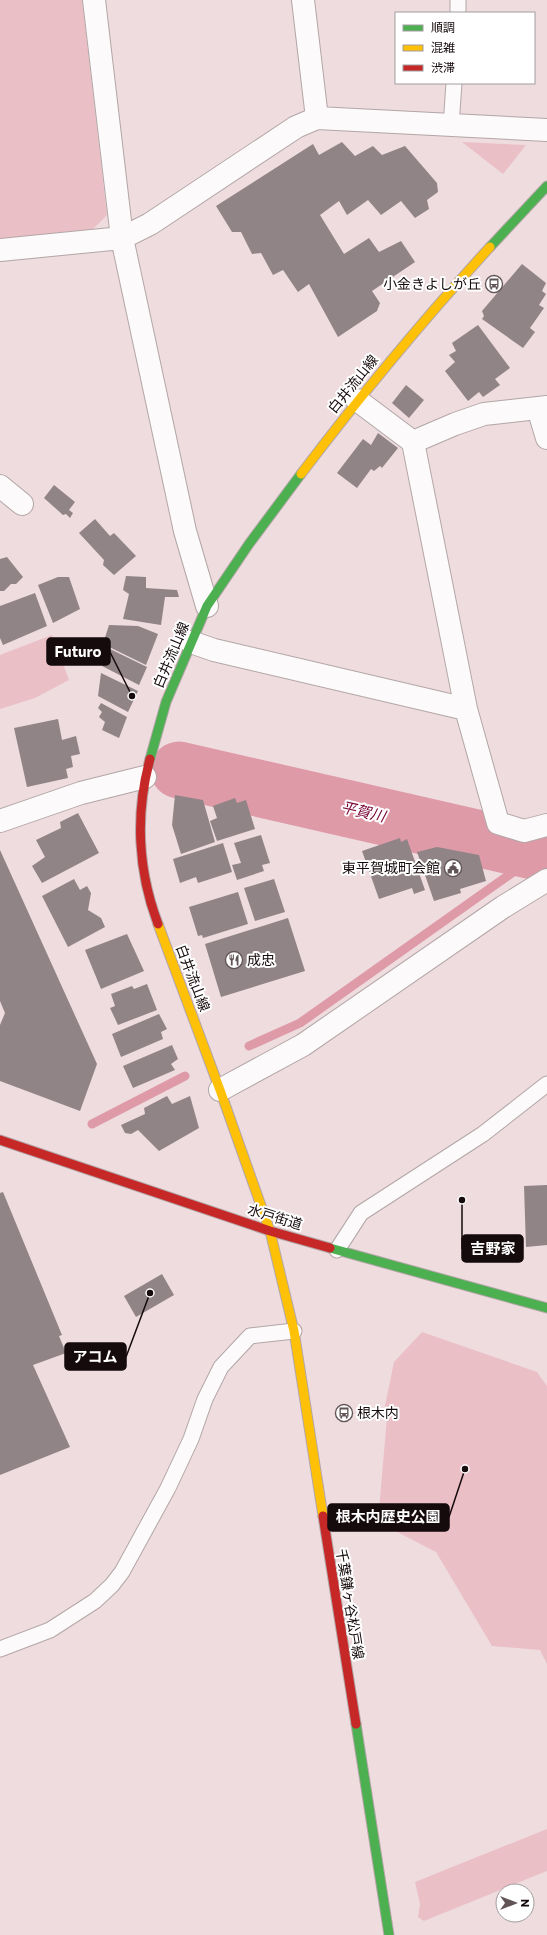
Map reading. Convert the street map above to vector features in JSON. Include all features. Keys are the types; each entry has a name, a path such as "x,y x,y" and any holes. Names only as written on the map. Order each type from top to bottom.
{"main road":[{"name":"白井流山線","path":"270,1231 220,1090 156,919 143,874 140,812 145,777 166,702 207,606 249,544 357,400 432,310 547,186"},
{"name":"水戸街道","path":"0,1140 270,1231 547,1308"},
{"name":"千葉鎌ヶ谷松戸線","path":"270,1231 294,1331 389,1935"}],"street":[{"path":"94,0 122,238 185,531 207,606"},
{"path":"303,0 317,118"},
{"path":"0,250 122,238 150,224 296,127 317,118 547,130"},
{"path":"357,400 413,442 466,709 498,823 524,831 547,825"},
{"path":"413,442 455,424 484,414 543,408 547,438"},
{"path":"0,486 22,504"},
{"path":"191,642 214,650 466,709"},
{"path":"0,821 81,793 145,777"},
{"path":"220,1090 303,1045 503,907 547,880"}],"lane":[{"path":"458,0 458,12"},
{"path":"451,126 454,84"},
{"path":"337,1250 361,1213 483,1134 547,1084"},
{"path":"0,1649 50,1630 95,1601 112,1585 122,1572 168,1488 191,1439 205,1399 221,1368 250,1336 294,1331"}],"shaded area":[{"path":"0,0 82,0 107,215 93,229 0,239"},
{"path":"462,142 526,145 503,174"},
{"path":"52,635 69,680 35,698 0,709 0,655"},
{"path":"422,1332 537,1372 547,1386 547,1664 540,1650 492,1646 436,1552 378,1522 387,1417 384,1411 394,1362"},
{"path":"547,1829 547,1871 517,1883 495,1883 495,1892 424,1921 418,1917 420,1904 415,1882"}],"building":[{"path":"342,142 355,156 373,146 382,155 405,146 437,183 438,192 427,200 429,209 415,218 401,201 381,215 368,200 347,215 339,201 320,215 344,254 369,238 379,252 401,241 415,262 372,291 380,303 377,311 338,337 309,284 298,292 283,270 273,275 261,253 252,254 241,232 232,232 216,206 313,144 319,155"},
{"path":"522,264 546,283 542,291 546,294 539,305 544,308 530,328 535,332 523,348 482,319 484,316 482,311"},
{"path":"478,325 510,368 495,379 500,385 483,397 479,392 468,401 445,371 455,362 449,355 456,351 452,343"},
{"path":"406,385 424,400 409,418 392,403"},
{"path":"378,433 398,448 382,468 380,466 374,471 371,469 357,488 337,473 363,439 371,445"},
{"path":"54,485 75,502 69,510 73,513 70,518 66,514 63,515 44,498"},
{"path":"95,519 110,536 114,533 136,556 114,575 103,565 104,560 79,533"},
{"path":"7,557 23,577 16,584 11,584 4,591 0,591 0,559"},
{"path":"126,576 146,577 146,588 177,590 179,597 165,597 161,625 123,619 129,594 123,590"},
{"path":"58,577 69,577 80,609 53,623 38,585"},
{"path":"35,593 47,626 3,645 0,638 0,606"},
{"path":"109,625 138,626 158,634 146,665 103,644"},
{"path":"110,649 147,667 139,685 102,666"},
{"path":"101,673 138,691 128,712 98,696"},
{"path":"101,703 127,717 119,738 102,730 105,722 99,717 102,712 98,708"},
{"path":"58,719 62,740 76,736 80,754 71,756 73,767 66,769 68,778 27,787 14,728"},
{"path":"175,795 203,800 215,842 181,854 172,825"},
{"path":"235,798 237,803 246,800 255,829 217,841 210,821 217,818 213,806"},
{"path":"78,813 99,853 42,883 32,866 45,857 36,840 61,828 60,822"},
{"path":"261,835 270,863 262,865 264,871 237,880 232,865 241,863 234,843"},
{"path":"400,838 401,842 407,839 425,890 414,894 412,888 379,899 362,851"},
{"path":"223,843 232,872 198,883 196,877 180,883 173,859"},
{"name":"東平賀城町会館","path":"437,847 479,855 486,881 460,889 461,893 434,901 417,852"},
{"path":"0,850 97,1064 80,1111 0,1081 0,1025 5,1013 0,1001"},
{"path":"74,879 80,890 87,886 91,893 88,910 101,918 105,927 68,947 42,896"},
{"path":"274,879 285,912 255,921 244,888"},
{"path":"238,892 248,924 203,938 202,935 198,936 189,907"},
{"path":"288,918 305,971 221,997 205,944"},
{"path":"127,934 144,971 101,989 85,950"},
{"path":"147,984 157,1010 118,1025 110,1008 115,1006 111,994 132,986 134,989"},
{"path":"159,1014 167,1029 161,1032 163,1039 121,1057 112,1034"},
{"path":"172,1045 178,1059 171,1064 175,1070 133,1088 123,1066"},
{"path":"167,1096 172,1104 190,1096 199,1128 159,1151 138,1130 131,1134 125,1133 121,1125 145,1114 144,1108"},
{"path":"547,1185 547,1245 526,1247 524,1186"},
{"path":"3,1192 62,1335 59,1336 66,1353 33,1365 70,1447 0,1475 0,1193"},
{"path":"162,1274 174,1295 136,1317 124,1296"}],"waterway":[{"name":"平賀川","path":"179,770 533,851"},
{"path":"249,1046 300,1023 526,863 533,851 547,847"},
{"path":"92,1124 185,1076"}],"traffic: fast":[{"path":"490,247 547,186"},
{"path":"150,759 166,702 207,606 249,544 301,474"},
{"path":"330,1248 547,1308"},
{"path":"356,1724 389,1935"}],"traffic: slow":[{"path":"301,474 346,415 393,358 490,247"},
{"path":"158,924 220,1090 270,1231"},
{"path":"270,1231 294,1331 323,1516"}],"traffic: jam":[{"path":"150,759 142,801 141,842 146,884 158,924"},
{"path":"0,1140 270,1231 330,1248"},
{"path":"323,1516 356,1724"}],"place":[{"name":"小金きよしが丘","path":"494,284"},
{"name":"Futuro","path":"132,696"},
{"name":"東平賀城町会館","path":"453,868"},
{"name":"成忠","path":"234,960"},
{"name":"吉野家","path":"462,1200"},
{"name":"アコム","path":"150,1293"},
{"name":"根木内","path":"344,1413"},
{"name":"根木内歴史公園","path":"465,1469"}]}
